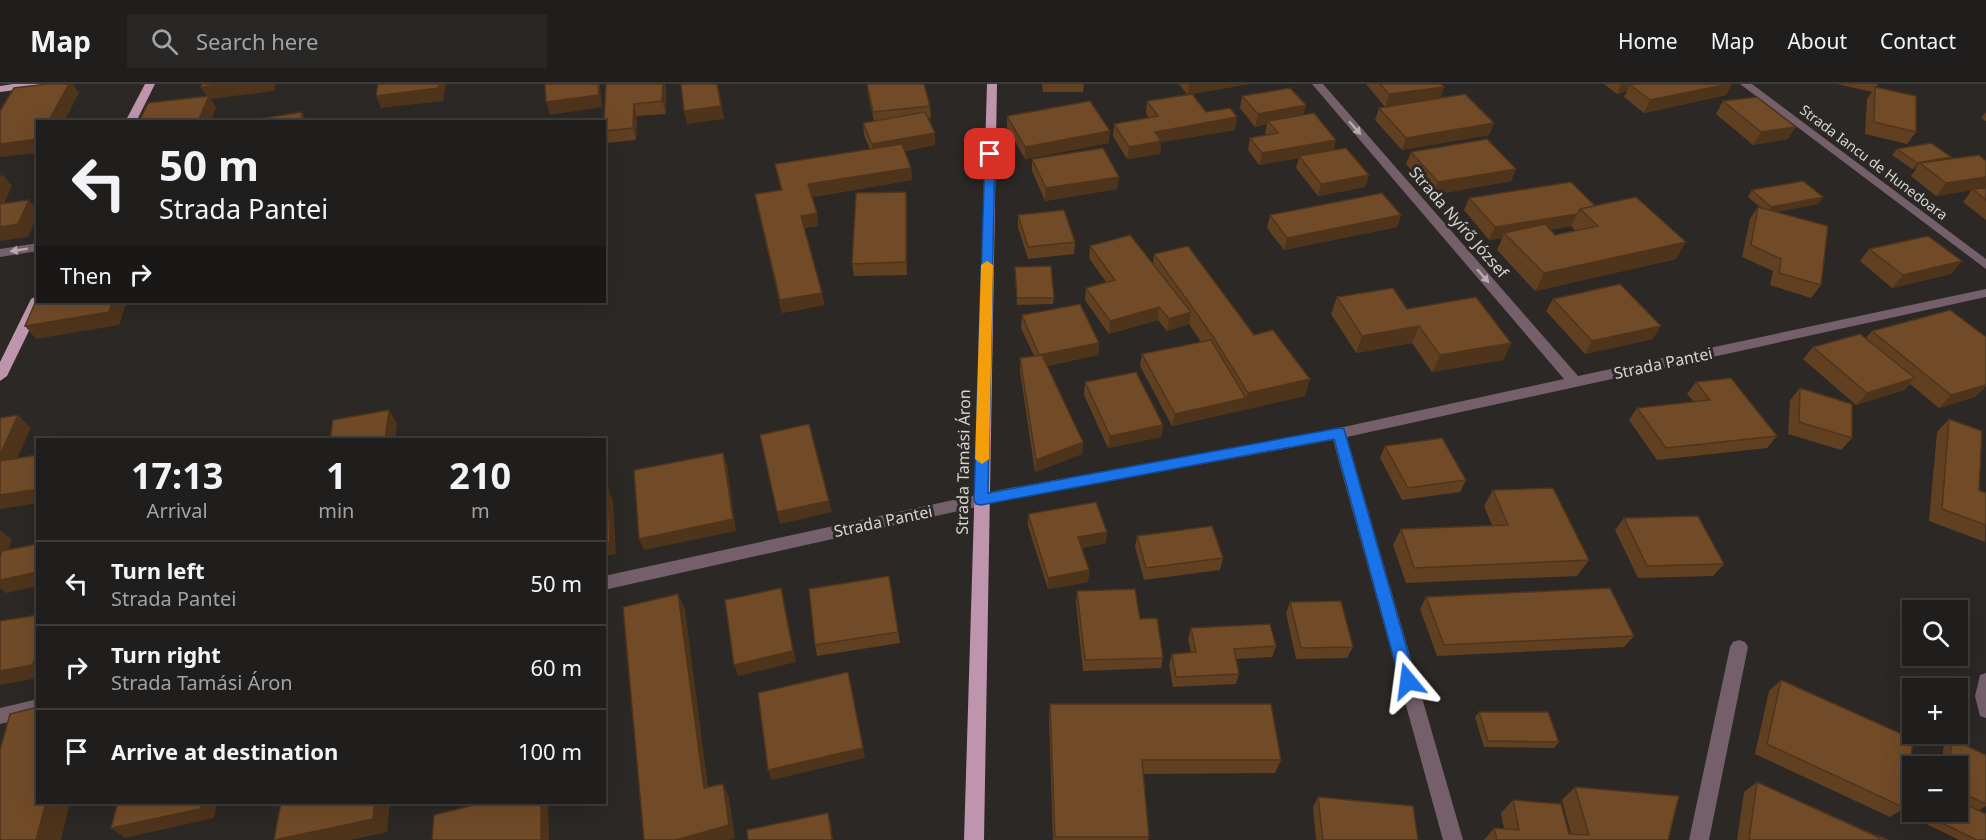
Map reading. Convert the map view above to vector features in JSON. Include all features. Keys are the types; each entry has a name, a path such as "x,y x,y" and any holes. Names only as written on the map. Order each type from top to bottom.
{"main road":[{"path":"0,89 37,84"},
{"path":"131,120 150,84"},
{"name":"Strada Tamási Áron","path":"974,840 992,84"},
{"path":"0,376 36,303"}],"street":[{"name":"Strada Nyírő József","path":"1317,84 1575,382"},
{"name":"Strada Iancu de Hunedoara","path":"1745,84 1986,265"},
{"path":"0,253 36,248"},
{"name":"Strada Pantei","path":"606,583 981,500 1339,433 1986,293"},
{"path":"1339,433 1453,840"},
{"path":"1700,840 1739,647"},
{"path":"1986,681 1984,696 1986,710"},
{"path":"0,716 36,707"}],"building":[{"path":"69,84 49,120 36,120 36,139 0,144 0,111 14,88"},
{"path":"202,84 226,84 201,87"},
{"path":"378,84 439,84 438,88 376,96"},
{"path":"545,84 598,84 599,95 546,102"},
{"path":"606,84 663,84 662,101 634,104 633,128 606,131"},
{"path":"681,84 717,84 721,106 684,111"},
{"path":"867,84 924,84 930,106 873,112"},
{"path":"1380,84 1441,84 1444,87 1389,94"},
{"path":"1728,84 1650,100 1630,85"},
{"path":"1875,87 1916,96 1916,132 1874,122"},
{"path":"1290,88 1306,105 1258,114 1242,96"},
{"path":"1192,94 1206,112 1230,108 1237,117 1155,132 1161,141 1129,147 1114,124 1158,116 1147,101"},
{"path":"1465,94 1494,123 1406,138 1379,108"},
{"path":"209,96 199,119 191,120 140,120 148,103"},
{"path":"1757,97 1796,127 1761,132 1723,101"},
{"path":"1090,101 1110,131 1025,147 1007,116"},
{"path":"302,112 301,120 252,120"},
{"path":"925,112 935,133 872,144 863,123"},
{"path":"1314,113 1336,140 1262,153 1250,138 1278,133 1268,121"},
{"path":"1487,139 1516,169 1438,182 1411,152"},
{"path":"1931,143 1951,157 1917,163 1897,149"},
{"path":"902,144 911,168 808,184 817,213 801,216 822,293 780,300 755,194 782,190 775,164"},
{"path":"1103,148 1119,177 1046,188 1032,159"},
{"path":"1346,148 1369,175 1321,184 1299,156"},
{"path":"1979,155 1986,161 1986,177 1946,183 1920,163"},
{"path":"1803,181 1823,197 1771,207 1752,190"},
{"path":"1571,182 1595,206 1580,209 1577,214 1495,227 1469,198"},
{"path":"1986,188 1986,200 1973,189"},
{"path":"906,192 906,262 852,264 856,193"},
{"path":"1382,193 1401,215 1287,238 1270,215"},
{"path":"1636,197 1686,242 1544,273 1504,233 1545,224 1555,235 1598,226 1580,209"},
{"path":"29,200 18,224 0,227 0,204"},
{"path":"1758,207 1828,226 1821,285 1779,273 1781,259 1751,245"},
{"path":"1064,210 1075,242 1028,247 1018,215"},
{"path":"1130,235 1191,312 1169,319 1159,307 1110,321 1086,288 1115,280 1090,246"},
{"path":"1928,236 1962,261 1903,275 1869,249"},
{"path":"1188,246 1254,335 1273,330 1310,379 1248,393 1212,335 1154,254"},
{"path":"1051,266 1054,298 1017,298 1015,267"},
{"path":"1620,284 1661,326 1592,341 1553,299"},
{"path":"1393,288 1407,309 1476,297 1511,343 1440,355 1419,326 1362,336 1337,297"},
{"path":"36,301 36,303 112,303 109,312 25,326"},
{"path":"1080,304 1099,343 1039,355 1022,315"},
{"path":"1950,310 1986,337 1986,385 1951,395 1872,331"},
{"path":"1860,334 1915,378 1867,393 1813,347"},
{"path":"1211,340 1246,398 1175,414 1142,354"},
{"path":"1042,355 1083,442 1036,460 1020,358"},
{"path":"1136,372 1163,425 1110,436 1085,382"},
{"path":"1731,378 1777,436 1666,448 1637,408 1710,400 1696,382"},
{"path":"1800,388 1852,404 1852,438 1799,422"},
{"path":"389,410 385,438 330,438 333,420"},
{"path":"18,415 0,455 0,418"},
{"path":"1949,419 1982,431 1979,490 1986,493 1986,525 1942,509"},
{"path":"809,424 829,501 777,512 760,435"},
{"path":"1442,438 1466,480 1408,488 1385,446"},
{"path":"723,453 733,519 639,539 634,470"},
{"path":"36,455 36,489 0,495 0,461"},
{"path":"1553,488 1589,560 1414,568 1401,529 1508,525 1493,490"},
{"path":"608,489 610,542 606,543 606,490"},
{"path":"1096,502 1107,532 1078,537 1089,570 1048,578 1028,514"},
{"path":"1698,516 1724,564 1647,566 1624,518"},
{"path":"1212,526 1223,558 1146,568 1137,536"},
{"path":"36,544 36,572 0,580 2,551"},
{"path":"889,576 898,632 815,645 809,589"},
{"path":"781,588 793,651 734,665 725,600"},
{"path":"1610,588 1634,636 1444,645 1426,597"},
{"path":"1135,589 1140,619 1157,618 1163,658 1085,660 1077,591"},
{"path":"678,594 704,788 723,784 729,825 676,840 644,840 623,607"},
{"path":"1341,601 1353,647 1301,648 1290,602"},
{"path":"36,615 36,656 32,665 0,671 0,621"},
{"path":"1270,624 1276,646 1234,649 1239,674 1176,677 1172,654 1196,652 1191,628"},
{"path":"848,672 863,748 768,770 758,693"},
{"path":"1781,680 1902,734 1902,744 1912,744 1911,756 1902,756 1902,807 1767,744"},
{"path":"1050,704 1271,704 1281,760 1142,760 1149,837 1055,837"},
{"path":"36,708 36,804 45,804 36,840 0,840 0,750 10,714"},
{"path":"1479,712 1548,712 1559,742 1488,741"},
{"path":"1951,744 1963,744 1986,755 1986,804 1968,796 1968,756 1950,756"},
{"path":"1757,782 1880,838 1880,840 1749,840"},
{"path":"1575,787 1679,796 1668,840 1497,840 1494,828 1519,830 1513,800 1561,804 1569,834 1589,835"},
{"path":"1318,797 1413,806 1418,840 1323,840"},
{"path":"117,804 201,804 200,809 111,828"},
{"path":"281,804 375,804 373,819 274,840"},
{"path":"478,804 541,804 541,840 432,840 434,815"},
{"path":"1968,805 1986,814 1986,840 1977,840 1940,822 1968,822"},
{"path":"828,813 832,840 748,840 747,830"}],"slow traffic":[{"path":"982,459 987,265"}],"route":[{"path":"990,154 981,500 1339,433 1408,681"}]}
